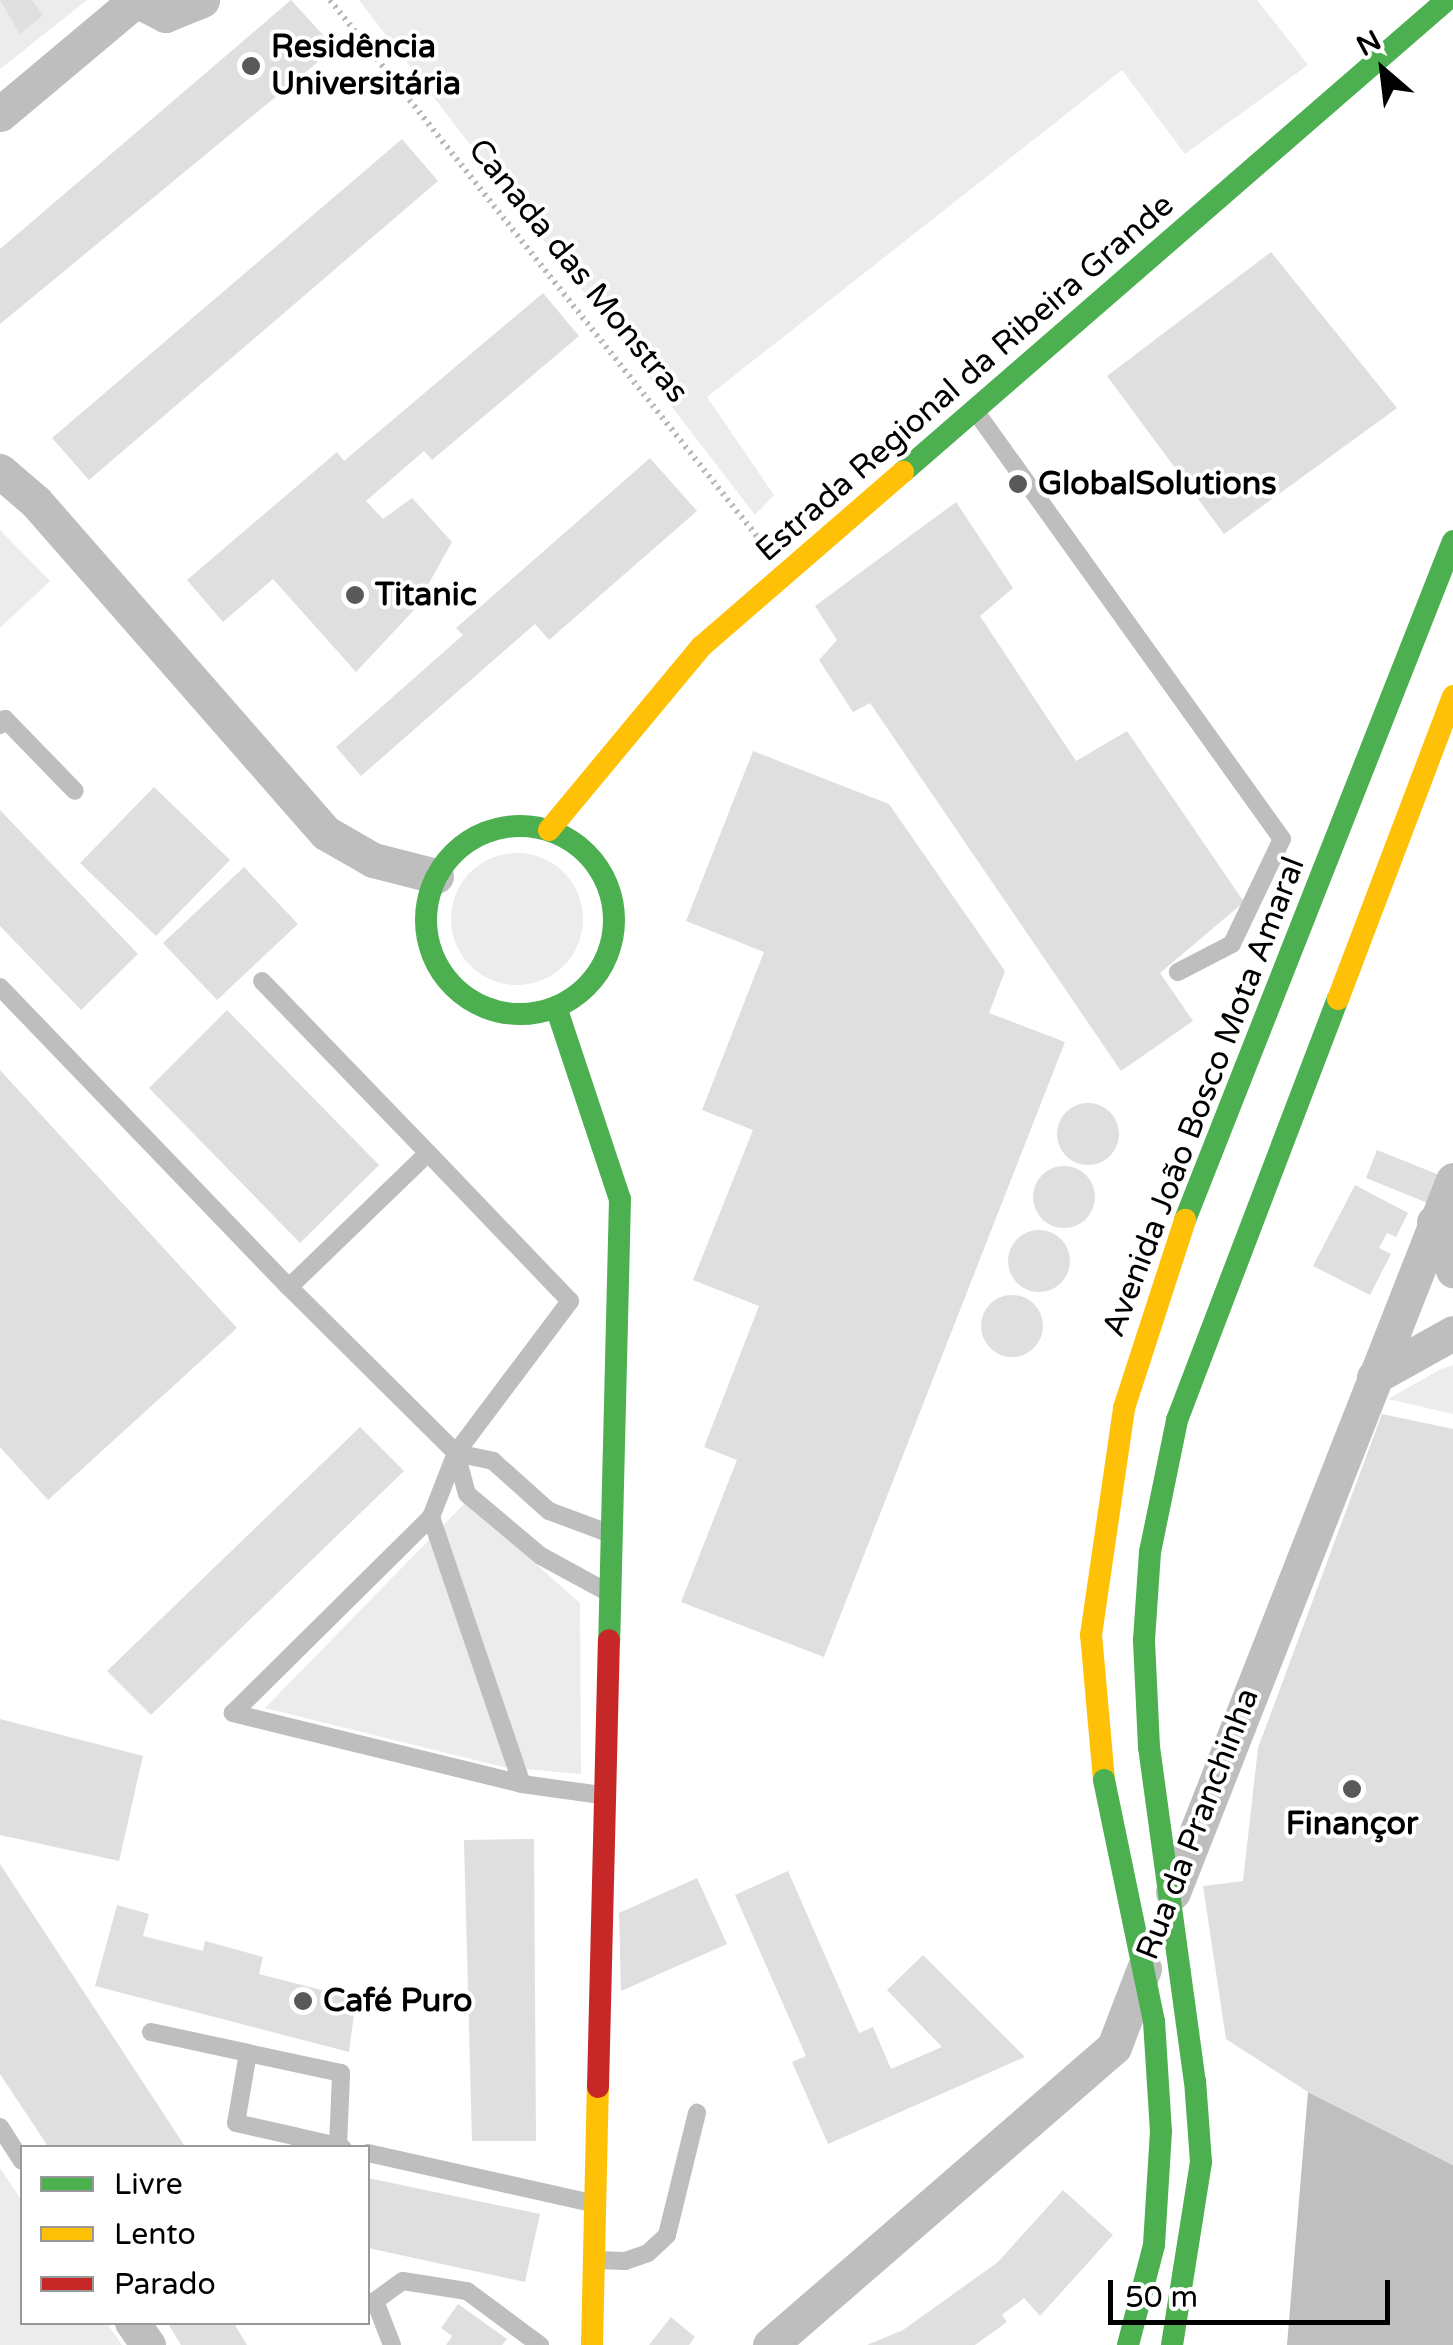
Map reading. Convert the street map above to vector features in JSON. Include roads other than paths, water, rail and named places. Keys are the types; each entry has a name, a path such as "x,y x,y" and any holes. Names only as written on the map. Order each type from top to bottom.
{"main road":[{"name":"Estrada Regional da Ribeira Grande","path":"550,830 702,646 1447,0"},
{"name":"Avenida João Bosco Mota Amaral","path":"1128,2345 1154,2244 1161,2131 1154,2020 1104,1780 1091,1636 1124,1408 1185,1222 1453,541"},
{"path":"1172,2345 1200,2162 1195,2080 1149,1748 1144,1640 1150,1552 1177,1420 1453,696"},
{"path":"490,830 550,830 591,856 611,893 615,925 601,969 556,1008 510,1014 479,1006 452,986 435,962 426,931 436,876 461,846 490,830"},
{"path":"556,1008 620,1198 592,1307 614,1534 609,1796 590,2259 592,2345"}],"street":[{"path":"0,114 136,0 165,14 202,0"},
{"path":"0,471 36,502 326,833 373,860 436,876"},
{"path":"1446,1198 1453,1270"},
{"name":"Rua da Pranchinha","path":"770,2345 1114,2047 1446,1198"},
{"path":"1374,1377 1453,1333"}],"lane":[{"path":"976,411 1282,840 1232,944 1178,972"},
{"path":"0,724 5,720 74,791"},
{"path":"262,980 428,1153 592,1307 456,1454 430,1516 233,1713 522,1784 609,1796"},
{"path":"0,987 456,1454 467,1494 542,1556 612,1594"},
{"path":"289,1287 428,1153"},
{"path":"456,1454 493,1461 549,1512 592,1532 614,1534"},
{"path":"430,1516 522,1784"},
{"path":"150,2032 341,2073 341,2145"},
{"path":"248,2053 236,2123 332,2145"},
{"path":"590,2259 625,2261 648,2253 667,2235 698,2114"},
{"path":"0,2126 20,2158"},
{"path":"370,2153 592,2203"},
{"path":"392,2345 375,2300 403,2281 467,2291 540,2345"}],"place":[{"name":"Residência Universitária","path":"251,66"},
{"name":"GlobalSolutions","path":"1018,484"},
{"name":"Titanic","path":"355,595"},
{"name":"Finançor","path":"1352,1789"},
{"name":"Café Puro","path":"303,2001"}]}
